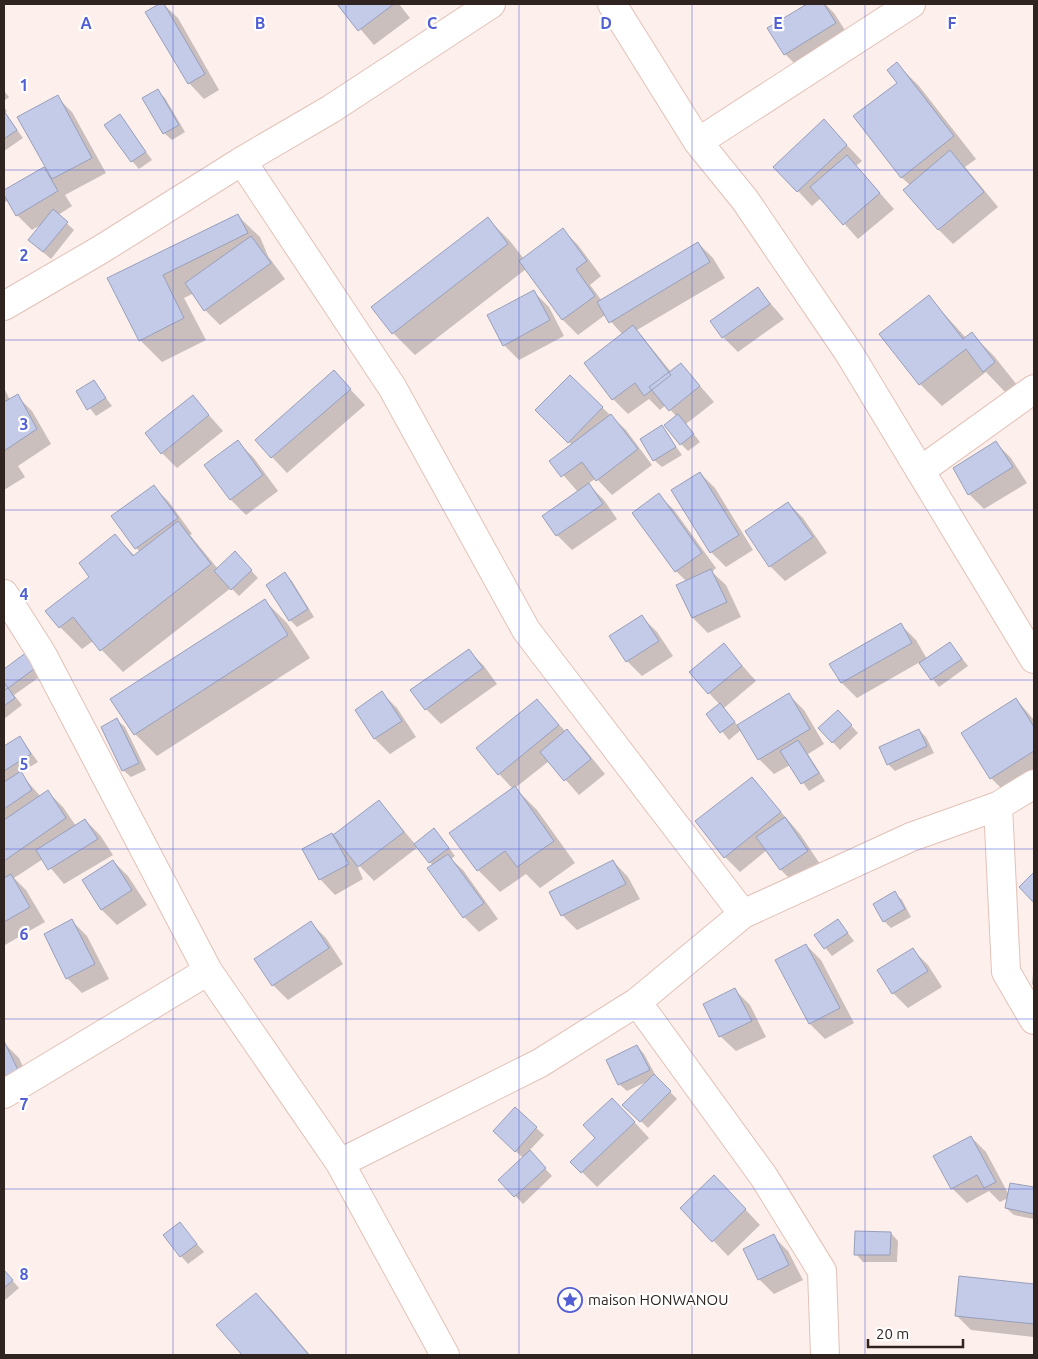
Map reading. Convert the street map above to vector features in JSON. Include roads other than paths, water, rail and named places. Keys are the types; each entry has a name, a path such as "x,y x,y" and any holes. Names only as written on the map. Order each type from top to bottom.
{"street":[{"path":"4,306 100,250 242,161 331,109 491,4"},
{"path":"612,4 698,142 746,200 849,353 1034,659"},
{"path":"698,142 911,4"},
{"path":"242,161 392,387 526,630 743,914"},
{"path":"920,471 1034,389"},
{"path":"4,594 42,654 208,971 340,1162 445,1355"},
{"path":"340,1162 540,1063 637,1002 743,914 911,837 998,806 1034,784"},
{"path":"998,806 1006,972 1034,1020"},
{"path":"4,1094 208,971"},
{"path":"637,1002 764,1177 822,1271 824,1355"}],"place":[{"name":"maison HONWANOU","path":"570,1300"}]}
